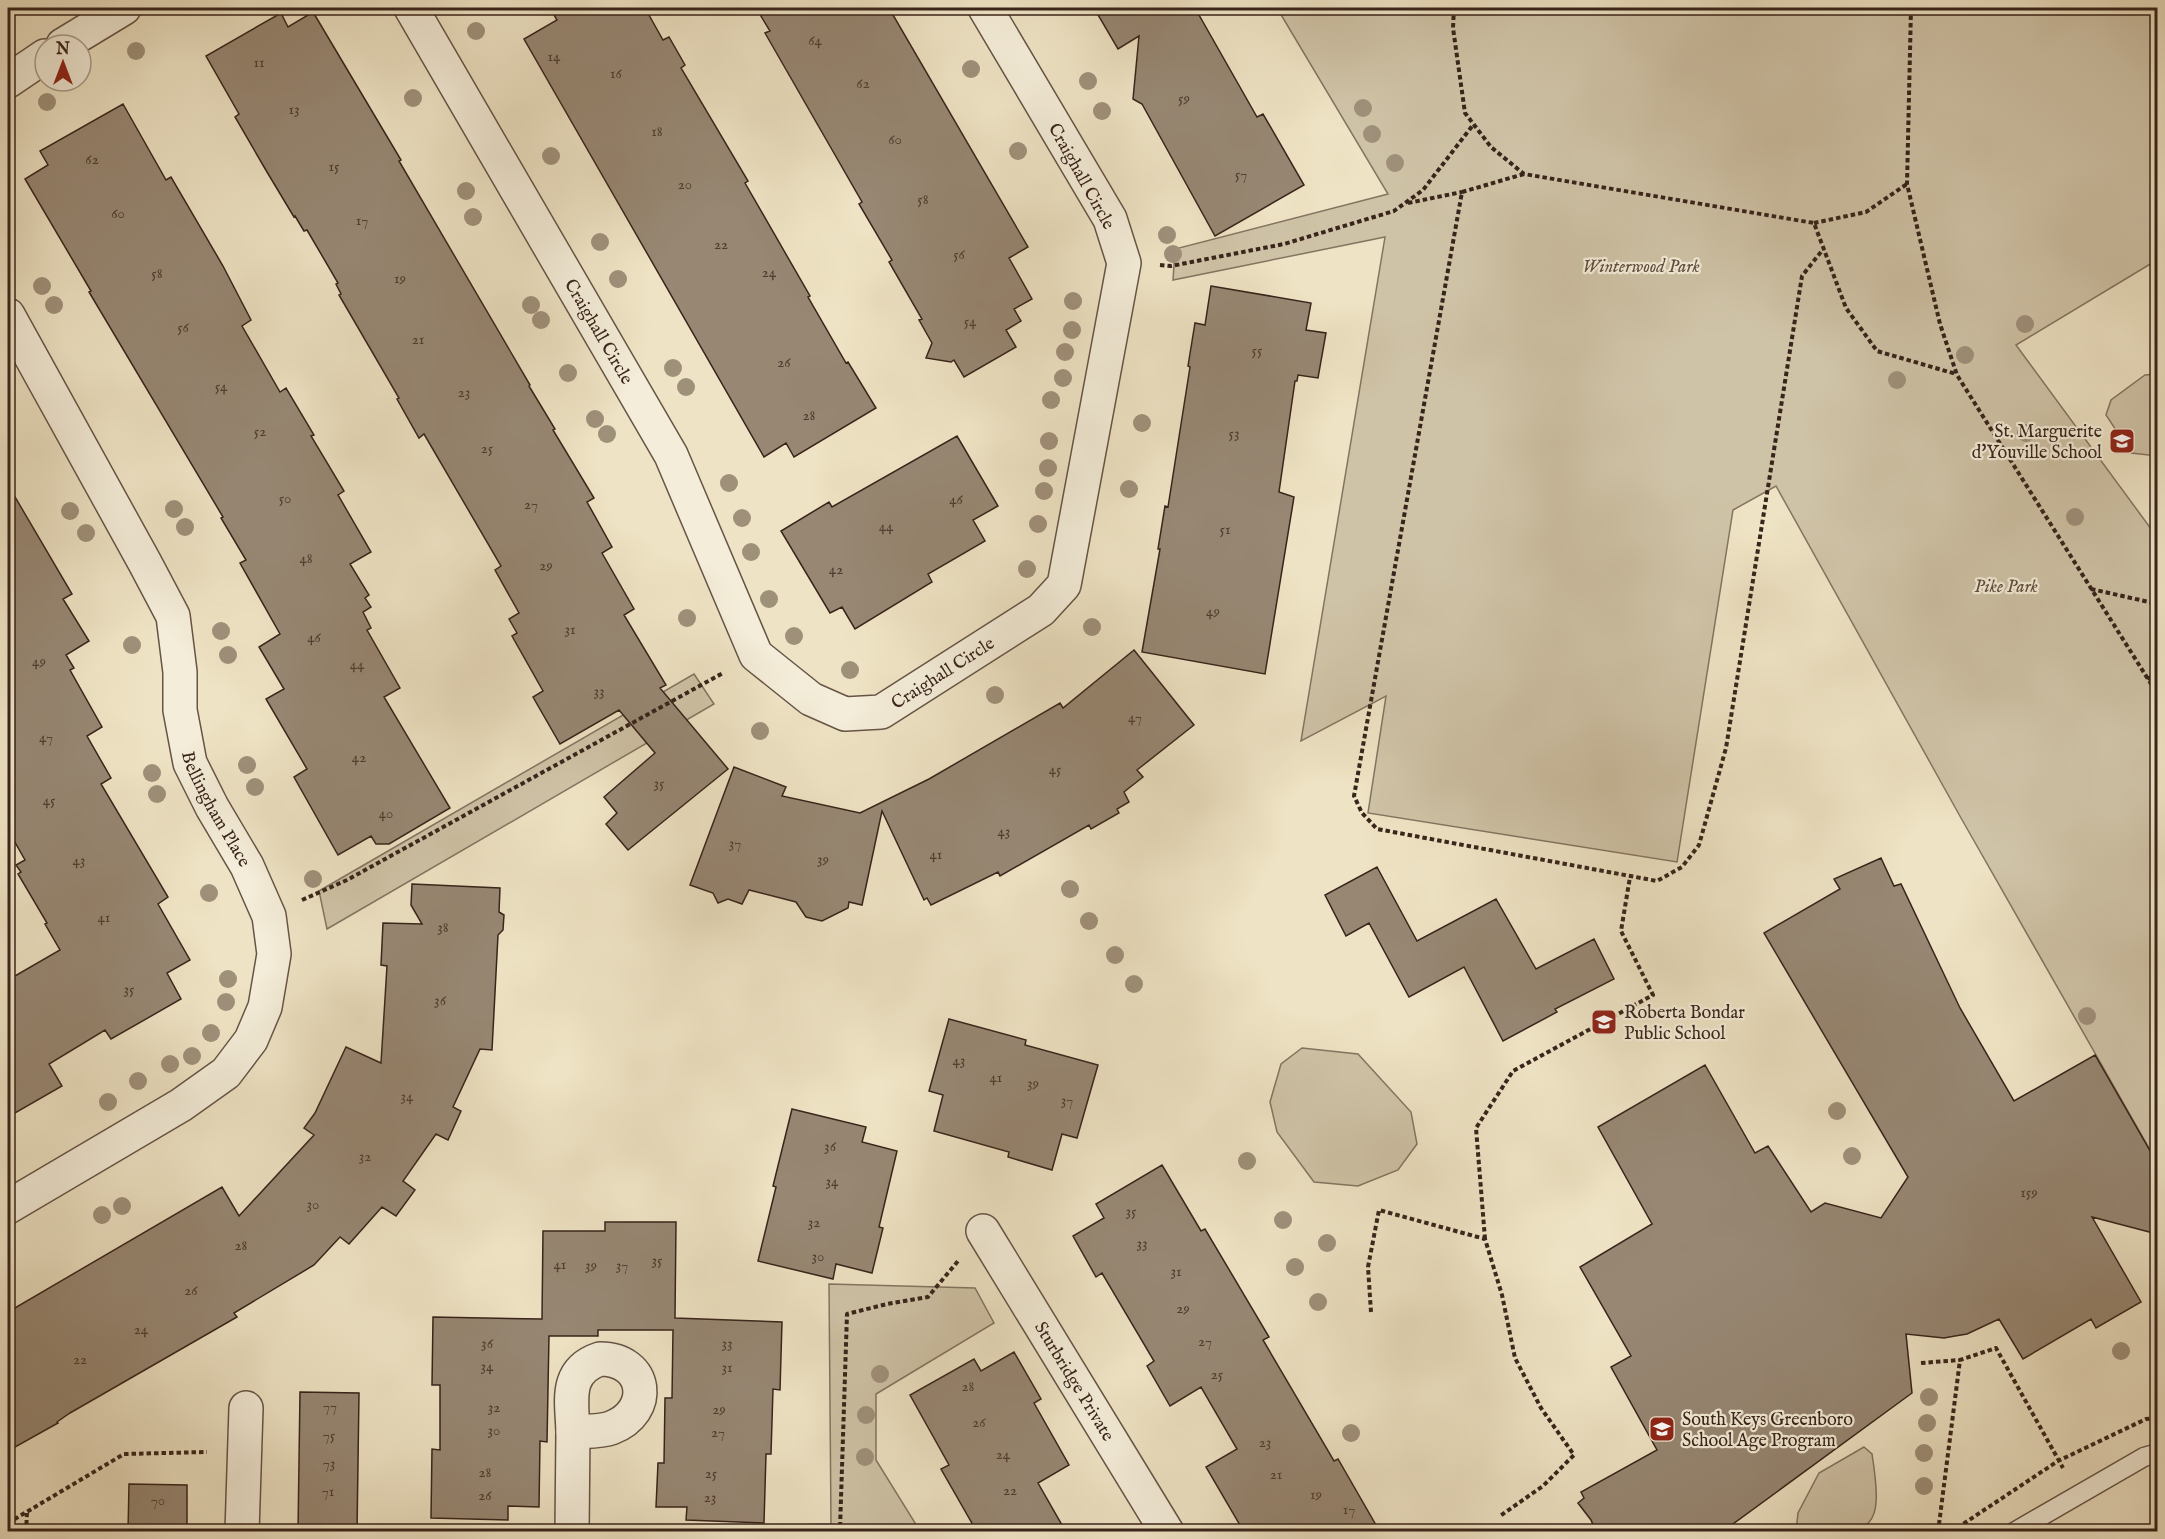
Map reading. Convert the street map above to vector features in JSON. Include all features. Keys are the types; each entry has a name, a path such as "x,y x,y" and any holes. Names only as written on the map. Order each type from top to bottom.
{"street":[{"path":"83,33 124,8"},
{"name":"Craighall Circle","path":"411,8 671,455 756,655 811,699 844,714 881,712 1041,610 1064,585 1124,263 1110,219 985,8"},
{"path":"8,81 33,64"},
{"name":"Bellingham Place","path":"8,315 146,563 173,616 180,672 180,710 190,763 212,807 247,866 269,916 274,954 265,1007 251,1040 226,1072 181,1105 8,1207"},
{"name":"Sturbridge Private","path":"983,1231 1167,1532"},
{"path":"242,1532 246,1408"},
{"path":"572,1532 573,1432"}],"lane":[{"path":"2014,1532 2144,1457 2157,1453"}],"path":[{"path":"1454,8 1453,28 1465,113 1491,147 1524,174"},
{"path":"1911,8 1907,184 1940,324 1957,375 2157,695"},
{"path":"1124,263 1171,266 1284,244 1394,211 1423,190 1473,125"},
{"path":"1404,204 1462,192 1524,174 1814,223 1866,212 1907,184"},
{"path":"1462,192 1354,796 1362,813 1377,829 1657,881 1682,867 1699,845 1726,748 1802,276 1824,248"},
{"path":"1814,223 1846,308 1877,351 1957,375"},
{"path":"2091,589 2157,604"},
{"path":"269,916 347,880 756,655"},
{"path":"2148,680 2157,668"},
{"path":"1500,1516 1543,1486 1574,1455 1541,1408 1515,1358 1502,1295 1485,1239 1476,1128 1513,1071 1653,994 1620,932 1630,876"},
{"path":"1371,1312 1368,1266 1379,1210 1485,1239"},
{"path":"836,1532 840,1529 847,1314 928,1297 983,1231"},
{"path":"1921,1363 1960,1360 1996,1348 2078,1495"},
{"path":"1938,1532 1960,1360"},
{"path":"1951,1532 2058,1461 2146,1419 2157,1418"},
{"path":"8,1523 124,1454 244,1451"},
{"path":"26,1532 27,1512"}],"green space":[{"name":"Winterwood Park","path":"1277,8 2157,8 2157,260 2016,345 2157,537 2157,1162 1961,818 1776,486 1733,510 1677,862 1368,813 1386,696 1301,741 1385,237 1173,280 1175,249 1388,194"},
{"path":"2157,374 2157,456 2131,453 2106,415 2111,400 2145,375"},
{"path":"694,674 714,704 327,929 319,891"},
{"path":"1302,1048 1358,1054 1411,1112 1417,1144 1398,1170 1358,1186 1314,1182 1277,1132 1270,1102 1281,1064"},
{"path":"829,1284 975,1288 994,1323 876,1394 876,1460 920,1531 796,1531 796,1525 831,1524"},
{"path":"1864,1447 1872,1454 1876,1481 1876,1501 1873,1515 1867,1524 1856,1529 1841,1531 1796,1531 1798,1513 1819,1473"}],"building":[{"path":"550,8 645,8 663,40 669,37 685,65 681,68 748,181 745,183 810,296 808,297 846,363 848,362 876,408 794,457 786,443 764,457 524,39 557,20"},
{"path":"756,8 889,8 1028,247 1009,258 1032,299 1014,309 1021,321 1006,330 1016,347 964,377 954,360 951,362 926,358 932,343 919,320 922,319 889,262 892,260 859,204 862,202 765,33 770,31"},
{"path":"1094,8 1195,8 1257,117 1263,114 1304,185 1215,236 1142,104 1133,99 1139,36 1118,49"},
{"path":"313,12 401,160 399,161 594,498 587,502 612,547 602,553 634,609 624,615 666,685 660,688 728,769 628,850 606,824 617,813 604,797 655,753 619,710 560,744 533,697 543,691 512,636 517,633 509,619 519,613 495,570 501,566 424,434 419,438 397,399 399,398 339,295 341,294 336,284 338,283 307,230 304,231 294,217 235,117 239,114 206,56 281,13 288,27"},
{"path":"123,104 166,180 171,177 223,266 251,320 242,326 280,392 286,388 314,435 311,436 344,491 338,495 371,552 350,564 369,595 365,598 371,607 363,612 371,628 367,630 400,688 384,697 450,808 389,844 376,844 371,836 338,855 294,777 307,769 266,699 284,689 259,647 280,634 240,563 246,560 221,518 223,517 89,292 91,291 25,179 48,165 40,151"},
{"path":"1211,286 1311,303 1306,330 1326,333 1318,378 1298,375 1295,381 1279,492 1294,497 1265,674 1142,652 1165,506 1168,507 1195,323 1205,325"},
{"path":"957,436 998,506 973,520 985,541 928,574 932,582 855,629 842,607 830,613 781,531 829,502 832,507"},
{"path":"8,485 72,594 63,599 89,641 66,655 74,668 70,670 102,727 87,736 111,778 101,784 168,897 158,904 190,960 167,973 181,999 111,1039 105,1030 49,1064 62,1086 8,1117 8,980 60,950 18,874 21,872 16,865 25,860 8,830"},
{"path":"1134,650 1194,725 1137,770 1143,777 1124,792 1129,802 1117,809 1119,813 1091,829 1089,825 1000,876 998,872 931,905 927,898 924,900 882,811 862,905 849,902 848,908 822,921 806,917 796,902 749,890 742,904 728,899 718,903 713,893 690,885 734,767 786,787 782,796 860,813 929,779 1060,703 1063,708"},
{"path":"1881,858 1894,886 1901,884 1960,1008 2014,1101 2095,1055 2157,1163 2157,1234 2092,1217 2141,1302 2096,1328 2091,1319 2023,1359 1999,1319 1967,1334 1944,1338 1906,1334 1912,1393 1722,1532 1596,1532 1591,1520 1578,1503 1584,1498 1581,1492 1657,1450 1611,1367 1631,1356 1580,1267 1652,1224 1598,1127 1705,1065 1755,1153 1768,1146 1811,1212 1825,1203 1881,1218 1908,1177 1764,933 1840,889 1834,879"},
{"path":"1377,867 1417,941 1496,899 1536,969 1594,939 1614,979 1555,1009 1557,1012 1503,1041 1464,967 1409,997 1369,923 1346,936 1325,895"},
{"path":"412,884 500,888 499,912 504,915 503,930 498,935 492,1050 480,1049 453,1107 461,1111 448,1140 436,1134 403,1181 415,1190 396,1216 382,1207 349,1244 340,1237 314,1265 234,1313 237,1317 8,1451 8,1312 222,1187 239,1216 314,1135 304,1128 315,1113 346,1047 381,1063 387,966 381,965 383,923 422,924 411,905"},
{"path":"949,1019 1026,1040 1025,1045 1098,1065 1077,1138 1062,1134 1052,1170 1008,1157 1009,1152 934,1131 943,1095 929,1091"},
{"path":"792,1109 866,1127 862,1142 897,1151 879,1227 883,1228 872,1273 836,1264 833,1279 758,1261"},
{"path":"1162,1165 1201,1231 1205,1229 1269,1337 1263,1340 1334,1461 1338,1459 1380,1532 1244,1532 1206,1467 1237,1449 1201,1387 1170,1406 1147,1366 1154,1361 1102,1273 1096,1277 1073,1236 1104,1218 1096,1204"},
{"path":"605,1222 676,1222 675,1318 782,1322 780,1390 773,1389 771,1454 766,1454 764,1523 686,1520 687,1507 656,1507 658,1463 664,1463 665,1398 672,1398 673,1330 598,1330 598,1336 549,1336 547,1442 540,1441 539,1507 508,1506 508,1520 431,1518 432,1449 440,1450 440,1385 432,1385 433,1317 542,1319 543,1231 605,1231"},
{"path":"1014,1352 1041,1399 1034,1403 1069,1465 1038,1483 1066,1532 977,1532 941,1469 949,1465 910,1395 974,1359 981,1371"},
{"path":"300,1392 359,1393 357,1532 298,1532"},
{"path":"129,1484 187,1485 187,1532 128,1532"}],"place":[{"name":"St. Marguerite d'Youville School","path":"2122,441"},
{"name":"Roberta Bondar Public School","path":"1604,1022"},
{"name":"South Keys Greenboro School Age Program","path":"1662,1429"}],"park label":[{"name":"Pike Park","path":"2006,586"}]}
